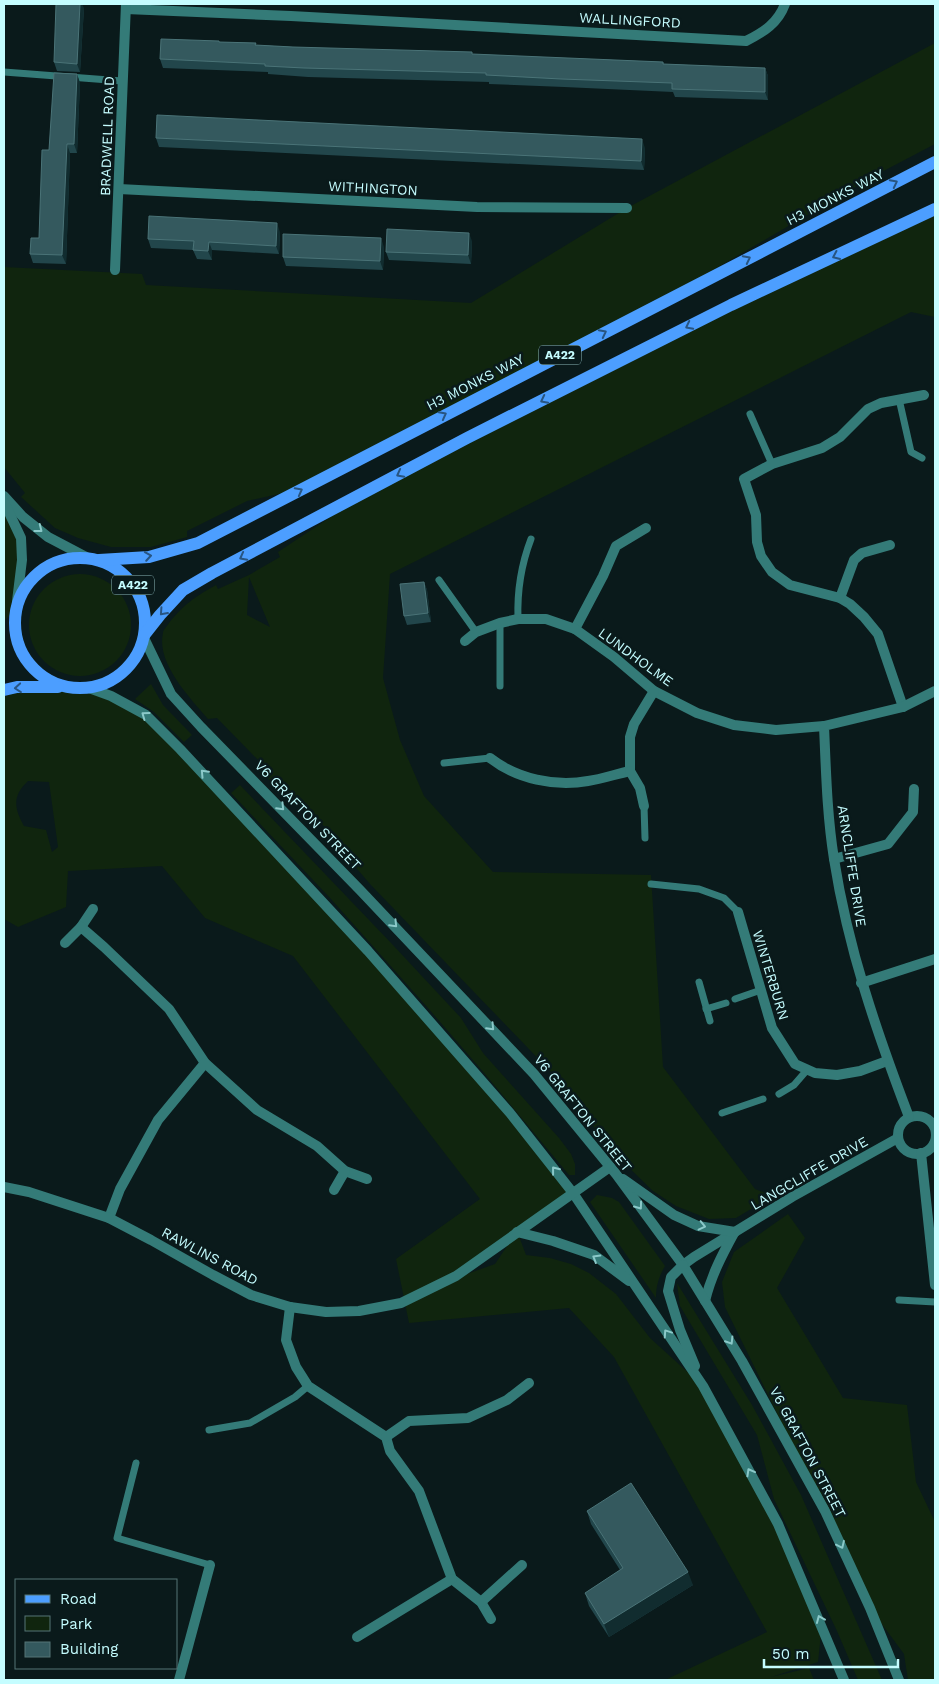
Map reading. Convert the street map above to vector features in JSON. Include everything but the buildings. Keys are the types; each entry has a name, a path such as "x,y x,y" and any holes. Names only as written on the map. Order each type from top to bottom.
{"main road":[{"name":"H3 MONKS WAY","path":"99,560 149,557 198,543 929,165"},
{"name":"A422","path":"144,636 183,590 212,574 502,421 731,305 935,209"},
{"name":"A422","path":"4,621 16,605 25,585 37,573 52,563 68,558 86,557 99,560 120,571 136,588 144,610 144,636 137,656 124,671 108,682 89,688 18,687 4,690"},
{"name":"A422","path":"16,605 14,630 20,650 32,668 48,680 68,687"}],"street":[{"name":"WALLINGFORD","path":"126,6 746,41 768,30 782,12 784,4"},
{"name":"BRADWELL ROAD","path":"115,270 126,6"},
{"name":"WITHINGTON","path":"118,189 476,207 627,208"},
{"path":"903,707 878,634 864,617 850,604 840,598 790,584 772,572 761,556 757,542 756,515 744,479 772,464 822,448 840,437 868,409 880,403 924,395"},
{"path":"4,496 23,517 48,537 86,557"},
{"path":"4,502 21,538 22,560 16,605"},
{"path":"574,629 603,576 616,546 646,528"},
{"path":"840,598 854,560 862,553 890,544"},
{"name":"LUNDHOLME","path":"465,641 476,632 500,623 518,619 546,619 574,629 614,657 654,691 697,713 734,725 776,730 824,726"},
{"name":"V6 GRAFTON STREET","path":"144,636 171,694 451,984 534,1074 613,1171 683,1265 742,1361 825,1511 870,1608 899,1680"},
{"path":"89,688 111,696 146,715 180,748 368,951 510,1113 573,1193 703,1386 778,1524 822,1624 844,1680"},
{"path":"644,806 640,788 630,771 630,737 634,724 654,691"},
{"path":"824,726 903,707 935,691"},
{"name":"ARNCLIFFE DRIVE","path":"824,726 827,792 834,859 847,929 861,983 887,1061 909,1117"},
{"path":"490,758 502,768 542,782 588,782 630,771"},
{"path":"834,859 888,844 913,812 914,788"},
{"path":"65,943 81,928 93,909"},
{"name":"WINTERBURN","path":"738,912 772,1028 796,1064 807,1070"},
{"path":"81,928 104,947 169,1009 205,1063 257,1110 317,1146 345,1171 367,1179"},
{"path":"861,983 935,959"},
{"path":"807,1070 815,1073 838,1075 860,1071 887,1061"},
{"path":"109,1218 120,1189 158,1120 205,1063"},
{"path":"909,1117 926,1118 935,1129 933,1144 921,1153 913,1153 903,1148 898,1138 900,1126 909,1117"},
{"name":"LANGCLIFFE DRIVE","path":"683,1265 792,1197 898,1138"},
{"path":"921,1153 935,1285"},
{"path":"334,1190 345,1171"},
{"path":"613,1171 674,1215 698,1226 735,1232 718,1264 709,1285 705,1301"},
{"name":"RAWLINS ROAD","path":"4,1187 29,1192 109,1218 251,1294 290,1307 326,1312 359,1311 401,1303 456,1276 573,1193 613,1171"},
{"path":"517,1232 553,1241 594,1255 636,1286"},
{"path":"683,1265 671,1277 668,1291 680,1330 703,1386"},
{"path":"290,1307 286,1340 296,1367 308,1386 386,1437 390,1451 419,1491 452,1579 481,1602 491,1619"},
{"path":"386,1437 409,1421 468,1418 507,1400 529,1383"},
{"path":"179,1680 210,1565"},
{"path":"481,1602 522,1565"},
{"path":"357,1637 452,1579"}],"lane":[{"path":"4,72 122,81"},
{"path":"899,399 912,452 922,458"},
{"path":"750,414 772,464"},
{"path":"518,619 517,593 523,560 531,538"},
{"path":"439,580 476,632"},
{"path":"500,623 500,686"},
{"path":"444,763 490,758"},
{"path":"644,806 645,838"},
{"path":"651,884 699,889 724,898 738,912"},
{"path":"699,982 710,1021"},
{"path":"735,999 761,990"},
{"path":"706,1009 726,1003"},
{"path":"779,1094 794,1085 807,1070"},
{"path":"722,1113 762,1100"},
{"path":"899,1300 935,1302"},
{"path":"209,1430 250,1423 295,1397 308,1386"},
{"path":"136,1463 118,1538 210,1565"}],"green space":[{"path":"935,43 935,144 874,176 612,329 305,488 247,501 187,531 187,537 151,547 111,547 78,538 55,528 21,497 25,493 4,467 4,267 142,274 146,285 471,303 627,208"},
{"path":"935,212 935,317 911,312 390,574 383,678 400,740 424,796 493,872 651,875 663,1067 755,1189 773,1196 736,1218 709,1219 676,1206 653,1191 615,1154 553,1074 370,884 341,850 328,830 308,810 255,768 261,763 217,718 208,719 192,701 169,668 162,644 163,633 180,611 196,597 216,585 218,589 249,575 280,557 278,552 376,487 467,438","holes":["249,577 270,627 247,615"]},
{"path":"4,502 21,538 17,601 15,610 4,621"},
{"path":"80,574 100,578 116,589 127,605 131,625 127,645 116,661 100,672 80,676 60,672 44,661 33,645 29,625 33,605 44,589 60,578"},
{"path":"151,684 163,705 192,735 184,742 154,712 135,699"},
{"path":"17,687 89,688 146,715 368,951 573,1193 517,1231 526,1255 550,1258 571,1264 589,1273 616,1294 650,1338 703,1386 778,1524 822,1624 818,1662 771,1677 809,1668 814,1680 665,1680 767,1632 614,1357 569,1308 409,1323 396,1259 480,1199 293,956 205,918 162,866 68,871 66,907 18,927 4,919 4,690","holes":["28,781 49,782 58,847 52,852 46,830 24,826 18,813 17,797","516,1233 495,1264 439,1284"]},
{"path":"240,785 461,1018 483,1053 571,1154 575,1164 575,1175 569,1175 428,1008 331,899 231,793"},
{"path":"597,1195 612,1198 619,1202 665,1266 658,1281 656,1298 590,1202"},
{"path":"788,1214 805,1238 777,1288 843,1398 907,1405 916,1482 935,1522 935,1680 908,1680 904,1654 870,1608 825,1511 725,1307 722,1282 734,1252"},
{"path":"677,1283 752,1405 801,1495 882,1680 858,1680 837,1631 774,1499 757,1435 680,1306"}]}
